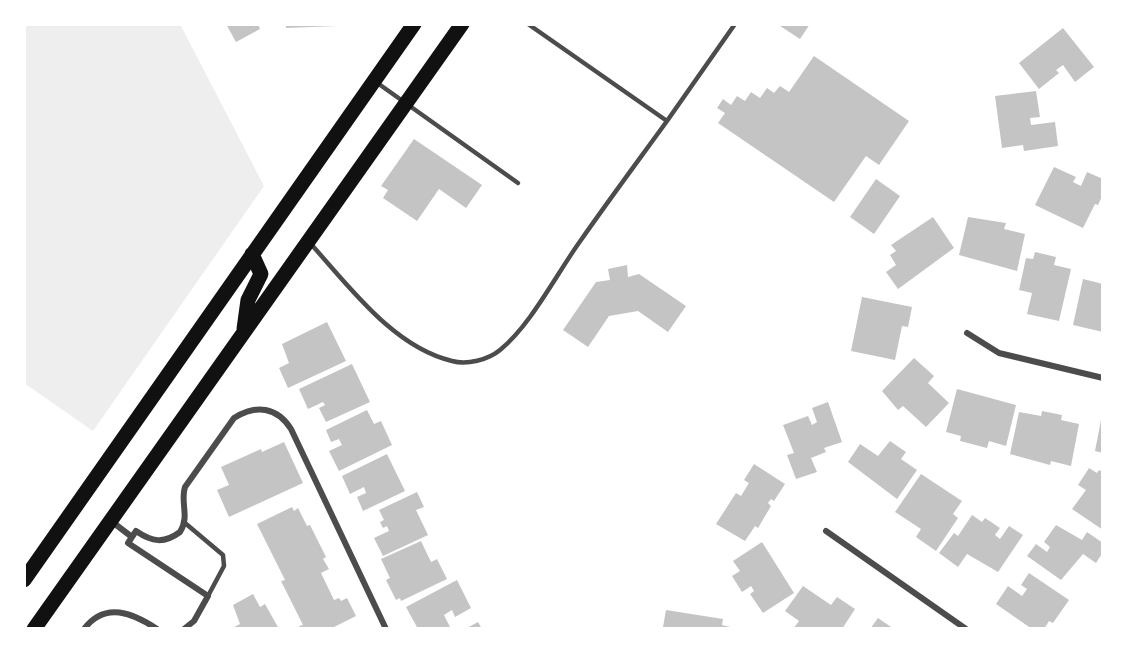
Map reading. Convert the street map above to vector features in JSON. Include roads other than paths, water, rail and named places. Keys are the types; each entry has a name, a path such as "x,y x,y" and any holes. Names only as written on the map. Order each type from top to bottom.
{"main road":[{"path":"24,580 414,24"},
{"path":"34,629 462,24"},
{"path":"243,332 248,300 261,274 252,254"}],"street":[{"path":"967,333 999,353 1103,378"},
{"path":"184,629 194,621 208,596 129,543 136,531 149,539 160,541 171,538 185,524 186,513 182,495 184,487 234,418 246,411 260,408 272,411 285,419 291,429 386,629"},
{"path":"110,520 132,537"},
{"path":"826,531 966,629"},
{"path":"84,629 100,615 112,611 126,612 157,629"}],"lane":[{"path":"528,24 667,121"},
{"path":"308,241 403,337 438,356 455,362 476,362 500,351 532,314 580,240 735,24"},
{"path":"374,80 518,183"},
{"path":"185,524 223,555 224,566 208,596"}]}
